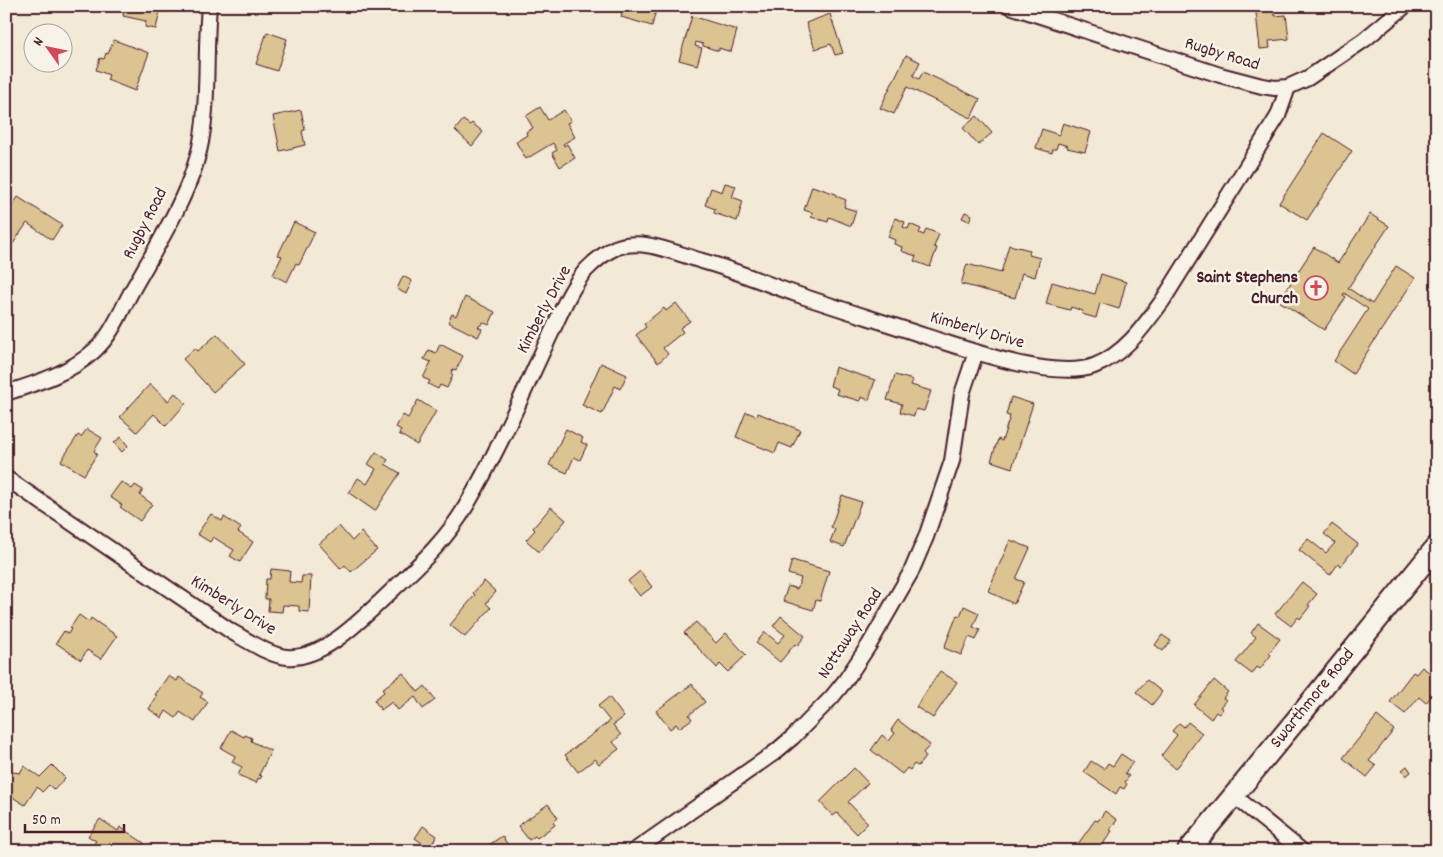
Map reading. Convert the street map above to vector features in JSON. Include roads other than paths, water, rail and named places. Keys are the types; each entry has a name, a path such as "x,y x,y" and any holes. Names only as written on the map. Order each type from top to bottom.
{"street":[{"name":"Rugby Road","path":"6,393 53,376 84,360 96,349 114,324 153,255 175,212 194,168 201,145 206,90 206,37 209,6"},
{"name":"Rugby Road","path":"1010,6 1220,75 1275,88 1288,87 1308,78 1364,40 1405,6"},
{"name":"Kimberly Drive","path":"6,478 232,632 284,658 304,656 333,642 368,614 448,533 470,499 508,425 569,297 586,271 602,255 628,244 648,245 714,264 797,295 976,352 1036,367 1072,371 1093,366 1111,358 1132,341 1145,326 1278,116 1288,87"},
{"name":"Nottaway Road","path":"634,851 774,753 793,737 845,682 897,600 926,537 952,461 962,394 976,352"},
{"name":"Swarthmore Road","path":"1188,851 1437,546"},
{"path":"1233,795 1302,851"}],"place":[{"name":"Saint Stephens Church","path":"1316,288"}]}
